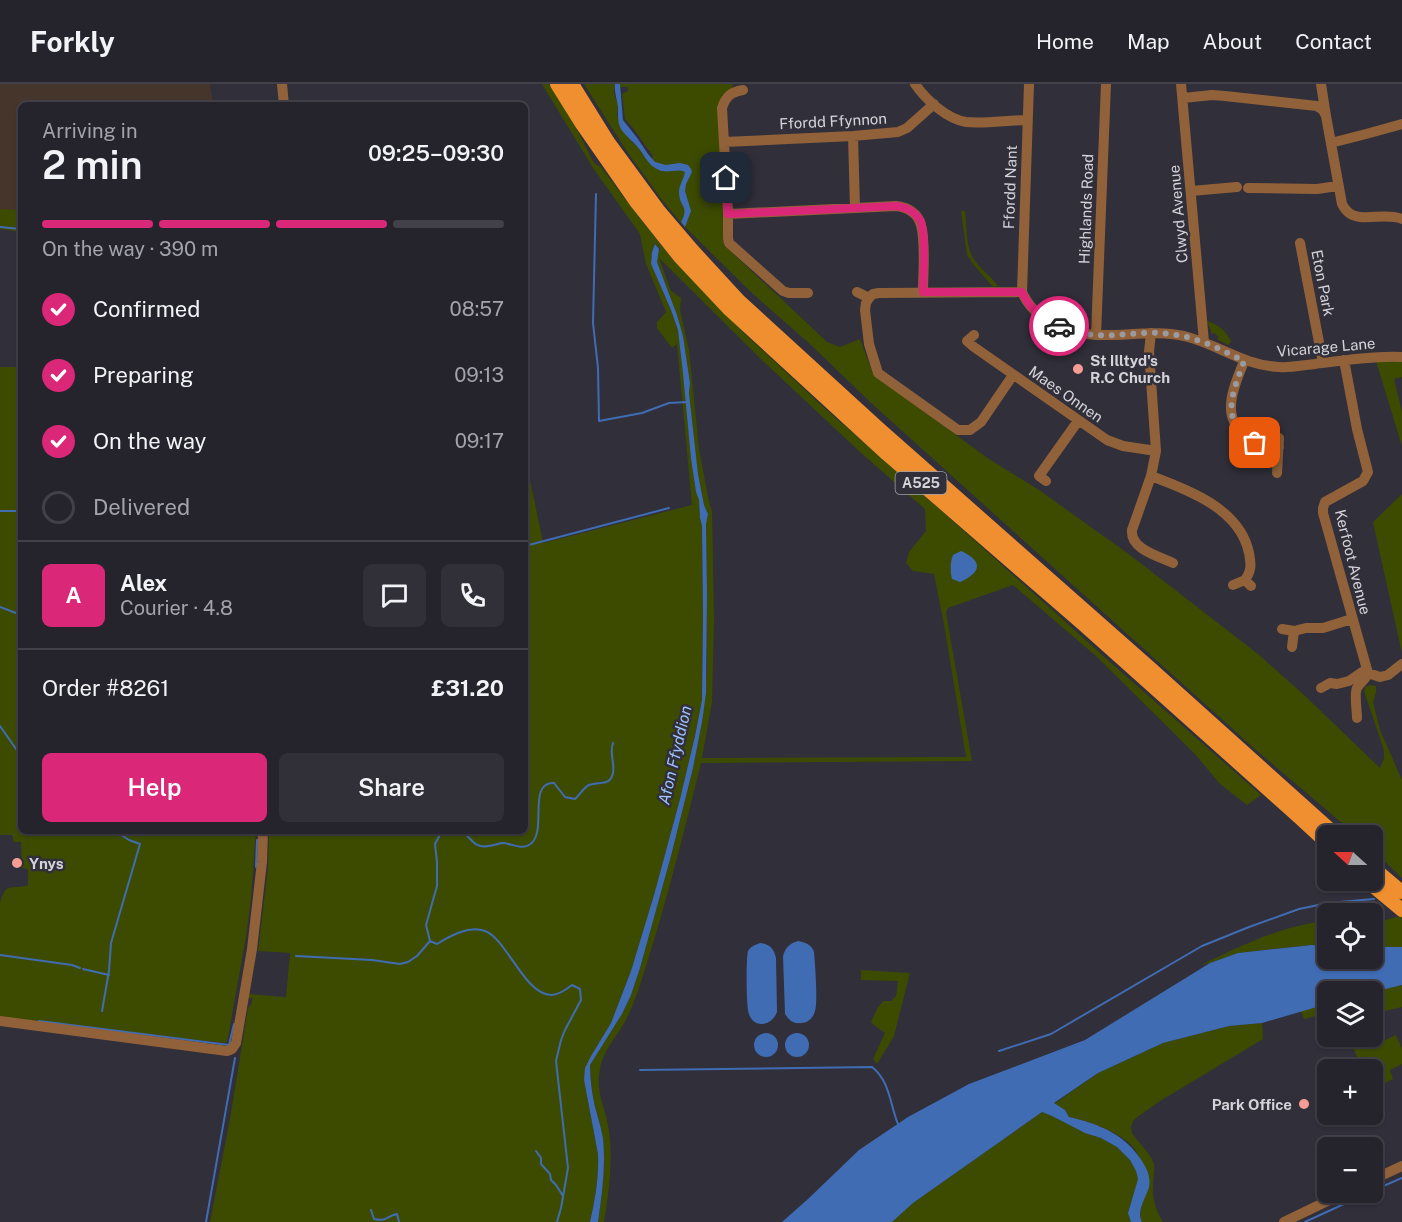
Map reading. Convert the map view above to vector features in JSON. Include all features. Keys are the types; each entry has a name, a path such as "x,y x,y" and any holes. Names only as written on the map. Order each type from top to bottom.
{"main road":[{"name":"A525","path":"557,84 637,203 680,257 728,308 879,446 1101,640 1317,834"},
{"name":"A525","path":"572,84 608,142 658,210 740,301 887,436 1142,660 1325,825"},
{"path":"1383,876 1402,892"},
{"path":"1379,891 1402,910"}],"street":[{"path":"282,84 284,102"},
{"path":"915,84 934,104 954,118 965,122 1027,120"},
{"name":"Ffordd Nant","path":"1022,292 1029,84"},
{"name":"Highlands Road","path":"1096,335 1106,84"},
{"name":"Clwyd Avenue","path":"1181,84 1204,342"},
{"path":"1321,84 1326,121"},
{"path":"738,88 724,101 722,108 729,243 783,291 802,295"},
{"path":"1183,98 1212,95 1317,106 1323,110 1342,204 1348,213 1358,217 1390,216 1402,219"},
{"name":"Ffordd Ffynnon","path":"724,141 898,132 907,128 934,104"},
{"path":"1331,143 1402,124"},
{"path":"853,136 855,208"},
{"path":"1191,191 1242,187 1317,189 1338,186"},
{"path":"728,214 905,207 911,210 921,223 923,292"},
{"name":"Eton Park","path":"1300,243 1323,363"},
{"path":"856,292 869,298"},
{"path":"1013,375 981,422 970,430 958,429 878,373 869,344 865,310 869,298 879,293 1022,292"},
{"name":"Vicarage Lane","path":"1022,292 1031,307 1054,324 1076,332 1096,335 1168,333 1204,342 1244,361 1268,366 1282,368 1371,357 1402,357"},
{"name":"Maes Onnen","path":"960,332 1013,375 1107,440 1115,444 1156,451"},
{"path":"1151,333 1149,352 1156,451 1151,476 1131,537 1144,549 1173,563"},
{"name":"Kerfoot Avenue","path":"1344,360 1368,472 1363,481 1326,502 1323,513 1368,672"},
{"path":"1244,361 1233,392 1231,415 1245,437 1255,443 1263,446 1279,443 1277,473"},
{"path":"1039,480 1078,421"},
{"path":"1151,476 1195,494 1239,529 1248,549 1251,571 1248,583 1233,585"},
{"path":"1292,647 1288,630 1323,628 1352,619"},
{"path":"1321,688 1330,683 1349,681 1362,672 1380,677 1388,675 1402,664"},
{"path":"1357,718 1356,692 1361,683 1367,679 1368,672"},
{"path":"0,1021 204,1049 227,1051 232,1049 236,1043 252,949 263,834"},
{"path":"1383,1175 1402,1166"},
{"path":"1284,1222 1323,1203"}],"shaded area":[{"path":"0,84 210,84 213,102 18,102 18,210 0,210"}],"green space":[{"path":"542,84 549,84 573,122 594,163 601,167 667,252 743,332 820,404 1261,795 1247,805 1220,784 1195,754 1096,656 1013,585 948,608 946,613 972,761 701,763 664,906 638,991 623,1025 601,1063 599,1086 608,1123 610,1165 604,1222 598,1222 604,1149 593,1097 590,1065 622,1014 640,968 693,768 702,722 707,671 706,524 708,514 698,474 689,393 690,383 683,336 657,262 660,249 655,243 651,264 678,330 691,459 702,526 702,700 680,799 631,971 611,1023 591,1056 584,1080 598,1154 596,1188 590,1222 210,1222 248,1008 252,1003 249,994 286,997 290,953 258,951 268,869 269,834 528,834 528,470 543,543 692,505 677,344 672,348 657,328 657,322 666,312 646,264 640,234 593,168","holes":["659,258 763,361 925,509 926,531 909,552 906,563 913,571 934,574 966,757 702,758 712,702 714,619 712,511 699,449 689,350 680,310 681,298 671,291"]},
{"path":"584,84 615,84 617,116 632,142 644,156 655,162 625,119 622,94 628,91 628,87 620,87 620,84 733,84 721,99 718,108 724,245 827,342 840,347 860,339 873,374 986,457 1039,490 1130,555 1258,654 1380,768 1384,759 1384,750 1364,691 1365,687 1376,686 1373,702 1380,730 1402,780 1402,878 1383,860 1383,825 1344,825 1256,750 754,295 683,225 628,153"},
{"path":"0,209 18,210 18,232 0,229"},
{"path":"961,211 965,211 968,244 972,257 998,286 993,287 967,255"},
{"path":"1207,321 1224,331 1231,341 1228,345 1217,339 1219,337 1214,333 1212,334"},
{"path":"1376,361 1402,361 1402,377 1394,379 1402,412 1402,446"},
{"path":"0,367 18,367 18,834 256,834 246,937 227,1043 0,1018 0,903 7,889 28,885 28,869 22,868 21,842 14,842 12,835 0,835"},
{"path":"1402,494 1402,653 1373,522"},
{"path":"1402,917 1402,947 1383,947 1383,920"},
{"path":"1317,922 1317,945 1238,953 1201,965 1278,932"},
{"path":"861,970 910,973 894,1036 877,1064 873,1059 885,1033 871,1022 883,1001 891,1001 896,996 898,981 861,980"},
{"path":"1402,985 1402,1007 1385,1011 1383,989"},
{"path":"1317,1007 1317,1016 1304,1019 1301,1011"},
{"path":"1262,1023 1263,1039 1160,1101 1133,1121 1132,1133 1153,1161 1154,1200 1163,1222 1142,1222 1141,1209 1149,1186 1136,1151 1115,1133 1086,1121 1069,1117 1065,1110 1054,1104 1098,1073 1163,1043 1229,1026"},
{"path":"1396,1035 1402,1049 1402,1064 1390,1070 1393,1079 1383,1084 1383,1059 1358,1059 1352,1047 1383,1047 1385,1040"},
{"path":"1042,1112 1085,1133 1101,1138 1117,1147 1130,1160 1138,1180 1128,1212 1131,1222 892,1222 913,1203"}],"water":[{"path":"615,84 620,84 623,120 655,162 666,165 680,163 688,165 691,169 685,191 691,211 685,227 681,222 684,209 679,192 685,172 662,171 656,168 624,133 618,121"},
{"path":"655,244 659,249 657,262 683,336 690,383 689,393 698,474 708,514 706,524 706,693 693,768 640,968 622,1014 590,1065 593,1097 603,1138 604,1159 598,1222 590,1222 598,1171 598,1154 584,1080 585,1068 611,1023 631,971 680,799 702,700 702,526 691,459 678,330 651,264"},
{"path":"961,551 973,559 977,566 973,574 960,582 952,579 951,561 953,555"},
{"path":"798,941 808,944 814,952 816,1006 810,1020 798,1023 785,1014 783,956 788,946"},
{"path":"760,943 771,948 776,958 777,1012 775,1017 763,1024 751,1019 747,993 748,951"},
{"path":"1317,945 1317,969 1383,969 1383,947 1402,947 1402,985 1383,990 1383,981 1317,981 1317,1007 1262,1023 1229,1026 1163,1043 1098,1073 1054,1103 1065,1110 1069,1117 1101,1127 1119,1137 1142,1161 1148,1173 1149,1187 1140,1213 1142,1222 1131,1222 1128,1213 1138,1179 1130,1160 1117,1147 1101,1138 1085,1133 1042,1112 913,1203 892,1222 782,1222 859,1150 908,1117 969,1084 1085,1040 1210,963 1238,953"},
{"path":"766,1033 775,1036 778,1045 775,1054 766,1057 757,1054 754,1045 757,1036"},
{"path":"792,1033 802,1033 809,1040 809,1050 802,1057 792,1057 785,1050 785,1040"}],"waterway":[{"path":"596,194 593,323 598,368 599,421 642,413 669,403 688,402"},
{"path":"0,227 18,229"},
{"path":"528,545 669,508"},
{"path":"0,511 18,511"},
{"path":"0,607 18,614"},
{"path":"0,726 18,752"},
{"path":"465,834 484,847 502,843 519,847 529,845 535,839 537,831 541,791 546,785 554,783 565,797 575,799 589,785 607,782 613,773 613,743"},
{"path":"102,1011 111,943 140,844 120,834"},
{"path":"440,834 435,844 437,886 426,925 430,941 437,944 466,930 485,931 501,944 532,986 541,992 554,995 572,985 580,989 581,1000 565,1030 556,1061 568,1168 557,1222"},
{"path":"256,867 257,840"},
{"path":"999,1051 1051,1034 1202,946 1299,909 1328,903 1374,899"},
{"path":"296,956 372,960 400,964 417,956 430,941"},
{"path":"0,955 80,968"},
{"path":"83,969 109,975"},
{"path":"39,1021 229,1045 234,1024"},
{"path":"206,1222 235,1058"},
{"path":"640,1070 872,1067 883,1079 898,1124"},
{"path":"536,1151 541,1158 541,1164 563,1196"},
{"path":"1383,1186 1402,1178"},
{"path":"1305,1222 1346,1203"},
{"path":"371,1210 374,1219 385,1219 397,1214 399,1222"}],"way so far":[{"path":"1059,326 1076,332 1096,335 1168,333 1204,342 1244,361 1233,392 1231,415 1245,437 1255,443"}],"place":[{"name":"St Illtyd's R.C Church","path":"1078,369"},
{"name":"Ynys","path":"17,863"},
{"name":"Park Office","path":"1304,1104"}],"route":[{"path":"726,178 728,214 905,207 911,210 921,223 923,292 1022,292 1031,307 1059,326"}],"water label":[{"name":"Afon Ffyddion","path":"675,755"}]}
